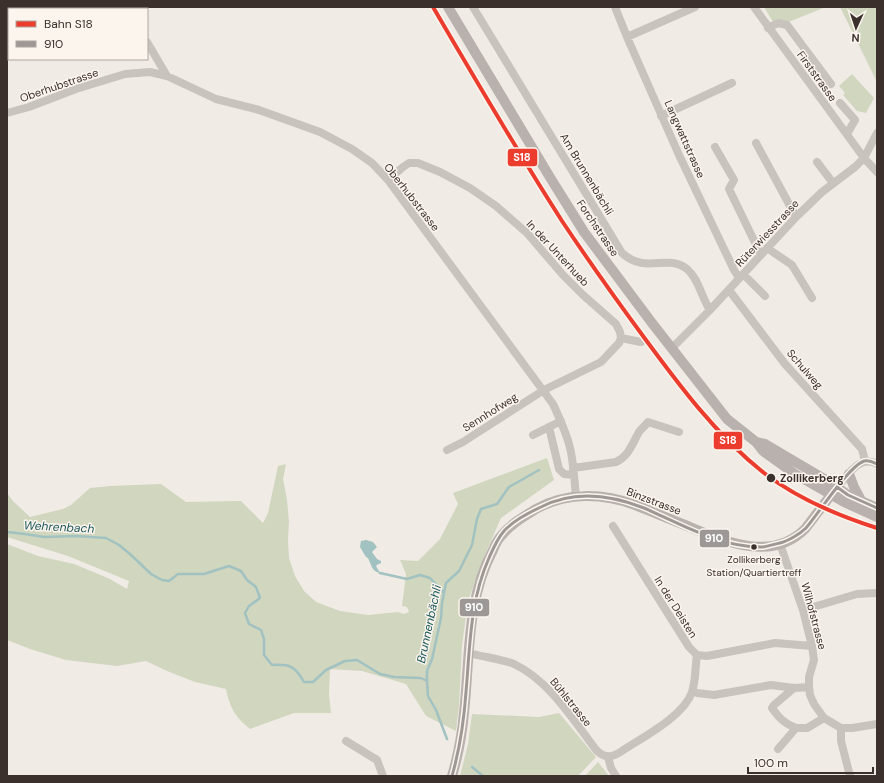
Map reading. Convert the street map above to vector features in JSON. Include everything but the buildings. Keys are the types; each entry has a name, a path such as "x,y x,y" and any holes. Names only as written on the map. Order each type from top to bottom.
{"main road":[{"name":"Forchstrasse","path":"448,7 584,232 610,268 728,419 756,442 765,444 859,510 877,517"},
{"path":"849,474 862,502"},
{"name":"Forchstrasse","path":"834,491 848,495 877,508"},
{"name":"Binzstrasse","path":"452,776 461,738 473,606 486,562 501,536 514,523 542,506 563,498 594,496 621,500 712,537 736,544 755,547 780,544 799,535 834,491"}],"street":[{"name":"Am Brunnenbächli","path":"473,7 622,253 640,264 667,263 676,264 685,268 694,278 705,303 710,310"},
{"name":"Langwattstrasse","path":"615,7 661,116 734,270 765,296"},
{"path":"627,36 695,7"},
{"name":"Firststrasse","path":"754,7 864,158 877,172"},
{"path":"768,28 778,23 787,25 831,84"},
{"path":"148,44 167,76"},
{"name":"Oberhubstrasse","path":"7,113 30,108 76,89 125,74 150,72 167,76 216,99 259,110 320,132 352,149 372,163 388,180 517,356 544,390 561,421 569,445 574,471 576,496"},
{"path":"661,116 732,84"},
{"path":"840,103 855,120 847,134"},
{"name":"Rüterwiesstrasse","path":"672,348 729,290 796,217 833,183 855,167 864,158 877,133"},
{"path":"756,143 796,217"},
{"path":"715,147 734,180 729,188 761,255"},
{"path":"817,162 833,183"},
{"name":"In der Unterhueb","path":"388,180 402,167 409,163 418,163 440,172 496,206 527,233 573,285 616,324 621,338"},
{"path":"767,248 792,265 812,298"},
{"name":"Schulweg","path":"729,290 785,364 862,449 865,461"},
{"path":"544,390 601,362 616,348 621,338 641,342"},
{"name":"Sennhofweg","path":"447,450 463,442 544,390"},
{"path":"533,435 561,421"},
{"path":"549,427 559,469 564,474 620,460 630,451 640,431 648,422 679,432"},
{"path":"834,491 856,466 865,461 877,464"},
{"name":"In der Deisten","path":"613,526 688,647 697,655"},
{"name":"Wilhofstrasse","path":"780,544 803,610 812,646 814,660 809,678 810,695 814,704 824,718 841,728"},
{"path":"803,610 857,594 877,593"},
{"path":"616,776 608,757 615,755 672,718 682,708 693,691 697,655 707,656 775,643 812,646"},
{"name":"Bühlstrasse","path":"469,653 513,664 527,671 541,682 556,698 597,751 608,757"},
{"path":"693,691 696,693 714,695 771,685 794,688 809,687"},
{"path":"794,688 772,708 780,720 789,726 796,728 807,728 824,718"},
{"path":"850,776 841,741 841,728 877,724"},
{"path":"778,749 796,728"},
{"path":"346,741 377,760 383,776"}],"green space":[{"path":"764,7 826,7 776,27"},
{"path":"840,7 877,7 877,82"},
{"path":"852,74 874,98 866,113 857,111 843,95 845,93 839,86"},
{"path":"547,458 554,480 501,518 484,557 468,601 462,646 459,706 456,731 426,716 406,684 362,671 330,669 329,695 331,713 294,713 250,729 234,712 229,702 226,689 195,682 146,661 117,666 66,660 7,640 7,544 38,556 74,564 108,578 127,589 129,581 68,556 7,537 7,493 13,501 30,517 63,509 71,505 90,488 161,484 186,502 241,501 263,523 268,513 278,466 286,464 283,479 289,522 289,558 295,576 304,591 316,602 340,611 368,615 398,612 404,614 409,612 407,607 402,606 406,574 400,560 418,561 440,539 458,504 453,493"},
{"path":"559,713 596,757 578,776 460,776 468,744 472,714 539,717"},
{"path":"598,762 609,776 585,776"}],"water":[{"path":"366,540 373,542 377,547 372,552 377,559 381,561 381,563 376,566 380,573 373,569 368,558 360,547 361,541"}],"waterway":[{"name":"Brunnenbächli","path":"427,681 427,671 432,659 441,618 446,583 459,571 472,545 477,519 481,509 497,504 509,487 539,470"},
{"name":"Wehrenbach","path":"7,532 44,537 76,536 106,538 119,545 151,574 162,580 169,581 178,574 204,574 229,566 241,571 247,580 256,587 260,598 249,606 245,613 249,624 261,630 264,639 264,655 272,665 283,665 295,669 304,682 313,682 326,670 345,661 357,660 380,674 394,677 421,678 427,681 428,696 436,710 447,739"},
{"path":"380,573 407,579 420,575 430,578 444,593"},
{"name":"Wehrenbach","path":"472,767 483,776"}],"rail line":[{"name":"S18","path":"433,7 512,142 562,221 670,373 699,409 746,458 764,473 790,491 832,512 877,528"}],"transit line":[{"name":"910","path":"452,776 463,724 470,640 474,607 478,590 495,544 499,537 512,523 541,507 566,498 579,496 606,497 644,508 687,528 732,544 763,547 787,541 806,528 842,481 857,465 864,461 871,461 877,464"},
{"name":"910","path":"837,487 848,495 877,508"}],"place":[{"name":"Zollikerberg","path":"771,478"},
{"name":"Zollikerberg Station/Quartiertreff","path":"754,547"}]}
